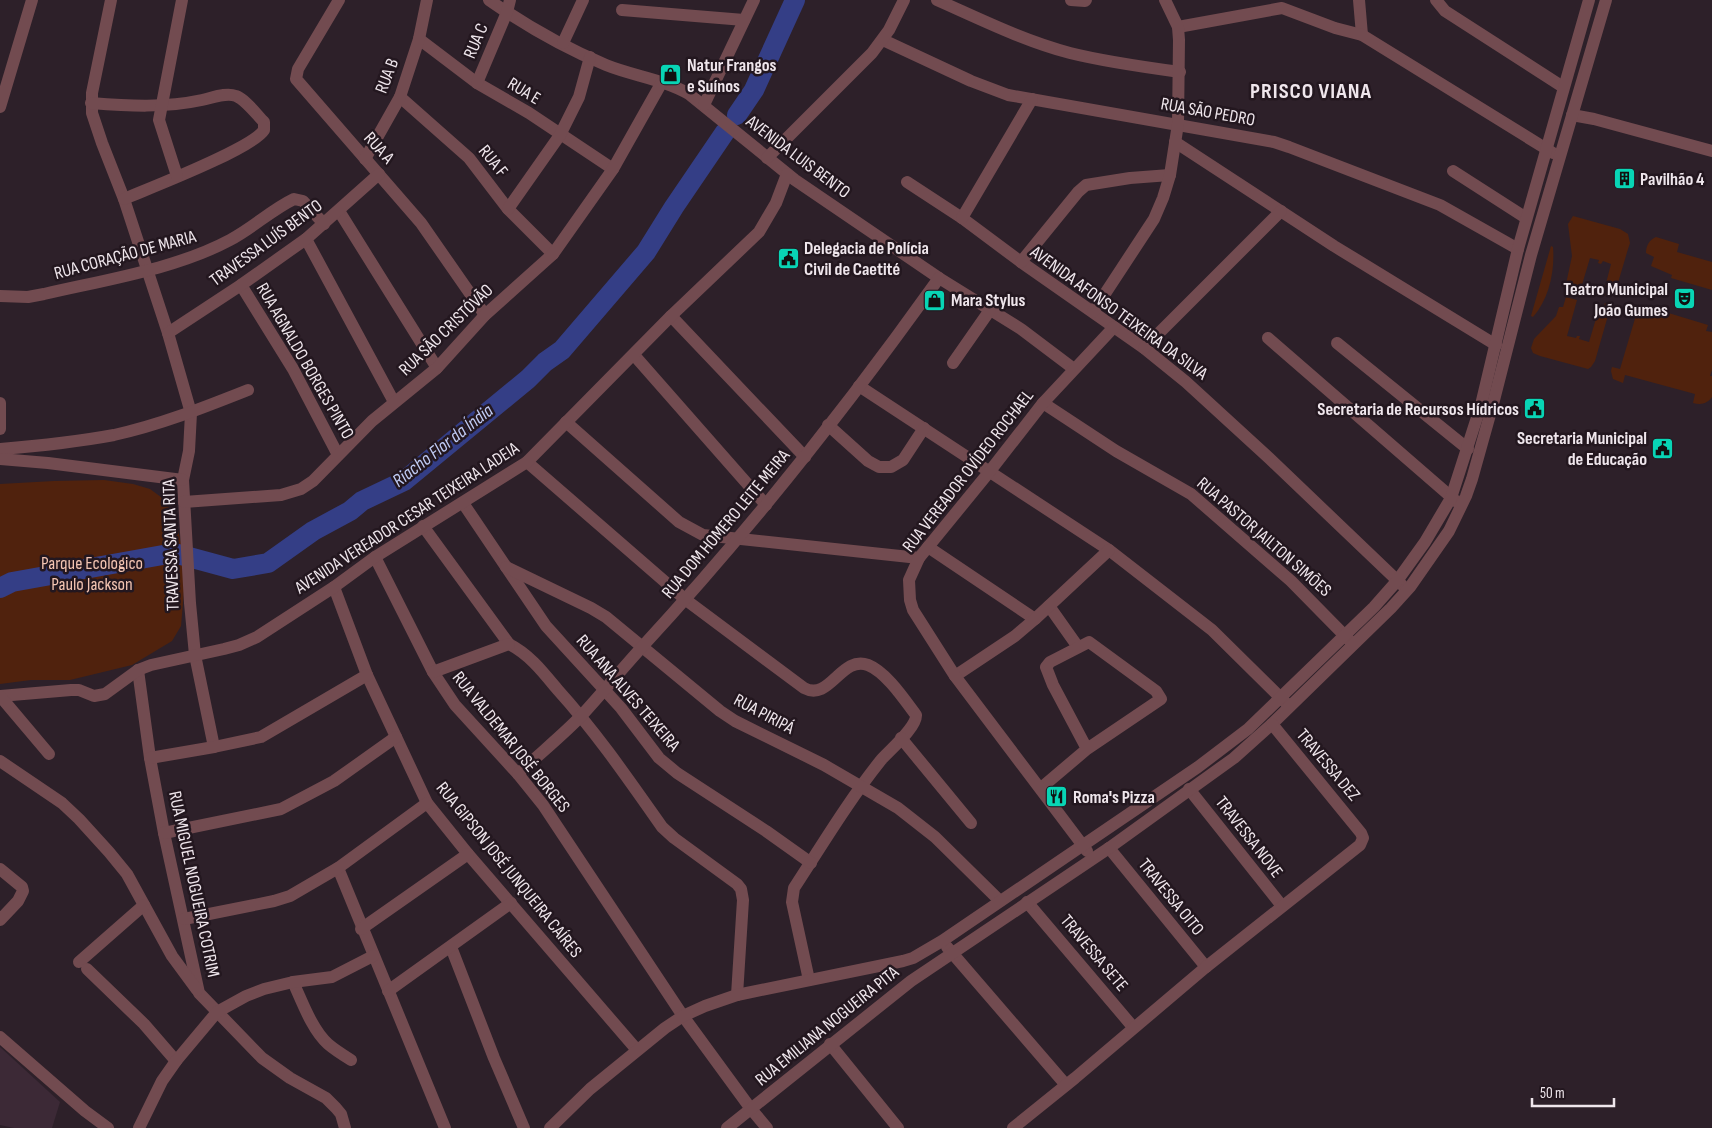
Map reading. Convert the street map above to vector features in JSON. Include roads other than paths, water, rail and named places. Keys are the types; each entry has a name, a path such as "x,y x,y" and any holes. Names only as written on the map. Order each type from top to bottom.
{"street":[{"path":"0,107 32,0"},
{"name":"TRAVESSA SANTA RITA","path":"112,0 92,103 92,113 124,199 146,271 168,333 191,413 190,451 183,480 190,603 195,655 214,747"},
{"path":"177,176 159,120 182,0"},
{"name":"RUA A","path":"339,0 298,69 296,79 432,237 485,315"},
{"name":"RUA B","path":"365,159 400,97 420,40 427,0"},
{"name":"AVENIDA LUIS BENTO","path":"489,0 509,6 563,43 590,57 619,70 662,82 682,90 704,105 787,174 939,278 1021,329 1074,369"},
{"path":"563,43 582,0"},
{"path":"704,105 754,0"},
{"path":"767,158 883,40 904,0"},
{"path":"937,0 1000,28 1068,52 1110,62 1180,72"},
{"path":"1071,0 1086,0"},
{"path":"1093,312 1154,219 1170,175 1178,124 1180,72 1178,27 1165,0"},
{"path":"1359,0 1362,35"},
{"path":"1436,0 1439,6 1449,13 1563,87"},
{"path":"1350,640 1397,581 1472,478 1518,249 1563,87 1590,0"},
{"path":"903,961 942,941 1236,740 1285,703 1350,640 1391,608 1407,590 1449,531 1468,450 1481,405 1498,352 1516,312 1549,201 1559,157 1606,0"},
{"path":"1178,27 1280,4 1335,28 1362,35 1559,157"},
{"name":"RUA C","path":"477,83 509,6"},
{"path":"622,10 744,20"},
{"name":"RUA E","path":"420,40 477,83 529,113 613,169"},
{"name":"RUA SÃO PEDRO","path":"883,40 990,90 1008,95 1274,142 1440,205 1518,249"},
{"path":"508,209 560,135 579,97 590,57"},
{"name":"RUA SÃO CRISTÓVÃO","path":"184,502 281,495 301,489 313,481 358,434 437,368 485,315 553,254 613,169 662,82"},
{"path":"92,103 162,106 186,104 236,95 264,122 264,130 254,141 124,199"},
{"name":"RUA F","path":"400,97 469,158 508,209 553,254"},
{"path":"962,218 1032,99"},
{"path":"1572,116 1594,119 1712,151"},
{"path":"1175,142 1498,352"},
{"path":"1454,171 1526,218"},
{"name":"TRAVESSA LUÍS BENTO","path":"168,333 306,239 379,174"},
{"name":"AVENIDA VEREADOR CESAR TEIXEIRA LADEIA","path":"0,696 71,690 100,696 138,670 151,665 239,645 257,637 334,587 375,557 527,462 671,316 759,232 771,215 787,174"},
{"path":"1021,262 1078,192 1086,185 1130,178 1170,175"},
{"name":"AVENIDA AFONSO TEIXEIRA DA SILVA","path":"907,182 962,218 1021,262 1144,348 1202,395 1407,590"},
{"path":"1533,196 1549,201"},
{"name":"RUA CORAÇÃO DE MARIA","path":"0,296 44,294 146,271 194,256 231,240 294,199 303,201 324,224"},
{"path":"1144,348 1281,210"},
{"path":"339,211 437,368"},
{"path":"306,239 394,402"},
{"name":"RUA DOM HOMERO LEITE MEIRA","path":"518,774 581,716 739,539 904,328 939,278"},
{"name":"RUA AGNALDO BORGES PINTO","path":"241,285 293,370 338,455"},
{"path":"953,362 990,310"},
{"path":"671,316 804,457"},
{"name":"RUA VEREADOR OVÍDEO ROCHAEL","path":"1094,858 955,676 919,622 910,600 909,580 919,558 1043,403 1114,327"},
{"path":"1268,338 1456,501"},
{"path":"1338,343 1468,450"},
{"path":"634,354 766,505"},
{"path":"859,386 1109,550 1212,630 1285,703"},
{"path":"0,449 80,441 116,434 191,413 248,390"},
{"path":"0,403 0,429"},
{"name":"RUA PASTOR JAILTON SIMÕES","path":"1043,403 1116,451 1191,494 1297,586 1350,640"},
{"path":"566,422 679,522 703,535 714,538 919,558"},
{"path":"828,426 868,461 879,467 891,467 902,460 924,428"},
{"path":"0,460 48,463 183,480"},
{"path":"527,462 686,600 811,692 820,690 850,666 862,663 877,670 886,678 916,715 916,722 862,786 794,888 792,902 809,980"},
{"name":"RUA ANA ALVES TEIXEIRA","path":"463,502 546,626 621,708 659,758 667,766 811,863"},
{"path":"423,526 509,644 532,660 581,716 662,827 674,838 730,878 741,889 743,900 737,995"},
{"path":"928,547 1035,619"},
{"path":"955,676 1015,636 1109,550"},
{"name":"RUA VALDEMAR JOSÉ BORGES","path":"375,557 434,672 456,706 518,774 543,805 683,1016 767,1128"},
{"name":"RUA PIRIPÁ","path":"506,566 598,612 643,646 728,716 824,765 898,808 923,826 1000,902"},
{"name":"RUA GIPSON JOSÉ JUNQUEIRA CAÍRES","path":"334,587 367,675 427,803 468,854 637,1050"},
{"path":"1049,606 1078,647"},
{"path":"1041,788 1086,749 1157,703 1161,697 1156,691 1094,645 1087,643 1050,662 1046,667 1086,749"},
{"path":"434,672 509,644"},
{"name":"RUA MIGUEL NOGUEIRA COTRIM","path":"138,670 150,758 164,833 199,993 262,1058 290,1078 326,1098 341,1114 344,1128"},
{"path":"150,758 261,737 367,675"},
{"path":"0,696 49,754"},
{"name":"RUA EMILIANA NOGUEIRA PITA","path":"727,1128 911,981 1109,848 1234,758 1272,724 1285,703"},
{"name":"TRAVESSA DEZ","path":"1272,724 1357,827 1363,838 1355,850 1282,906"},
{"path":"164,833 281,809 334,781 396,737"},
{"path":"901,738 971,823"},
{"path":"0,761 62,803 79,819 127,874 172,956 199,993"},
{"name":"TRAVESSA NOVE","path":"1189,789 1282,906"},
{"path":"184,919 290,896 338,868 427,803"},
{"name":"TRAVESSA OITO","path":"1109,848 1206,967"},
{"path":"361,929 468,854"},
{"path":"338,868 361,929 445,1128"},
{"path":"0,869 22,887 23,891 18,901 0,920"},
{"name":"TRAVESSA SETE","path":"1028,902 1133,1027"},
{"path":"388,991 511,903"},
{"path":"144,905 102,940 83,966 144,1024 176,1061"},
{"path":"1013,1128 1133,1027 1282,906"},
{"path":"942,941 1066,1085"},
{"path":"451,947 494,1058 524,1128"},
{"path":"550,1128 590,1089 637,1050 683,1016 705,1006 737,995 951,953"},
{"path":"139,1128 162,1081 176,1061 217,1012 246,996 264,989 293,982 325,979 339,975 373,956"},
{"path":"293,982 322,1038 351,1060"},
{"path":"0,1037 85,1111 108,1128"},
{"path":"830,1044 898,1128"}],"waterway":[{"name":"Riacho Flor da Índia","path":"737,115 754,90 795,0"},
{"name":"Riacho Flor da Índia","path":"0,588 12,582 174,553 233,569 268,563 313,531 350,511 362,501 404,481 528,379 545,362 562,350 646,252 725,132"}],"place":[{"name":"Natur Frangos e Suínos","path":"671,75"},
{"name":"Pavilhão 4","path":"1624,179"},
{"name":"Delegacia de Polícia Civil de Caetité","path":"788,258"},
{"name":"Teatro Municipal João Gumes","path":"1684,299"},
{"name":"Mara Stylus","path":"935,300"},
{"name":"Secretaria de Recursos Hídricos","path":"1535,409"},
{"name":"Secretaria Municipal de Educação","path":"1663,448"},
{"name":"Roma's Pizza","path":"1057,797"}],"district":[{"name":"PRISCO VIANA","path":"1311,91"}],"park label":[{"name":"Parque Ecologico Paulo Jackson","path":"92,573"}]}
